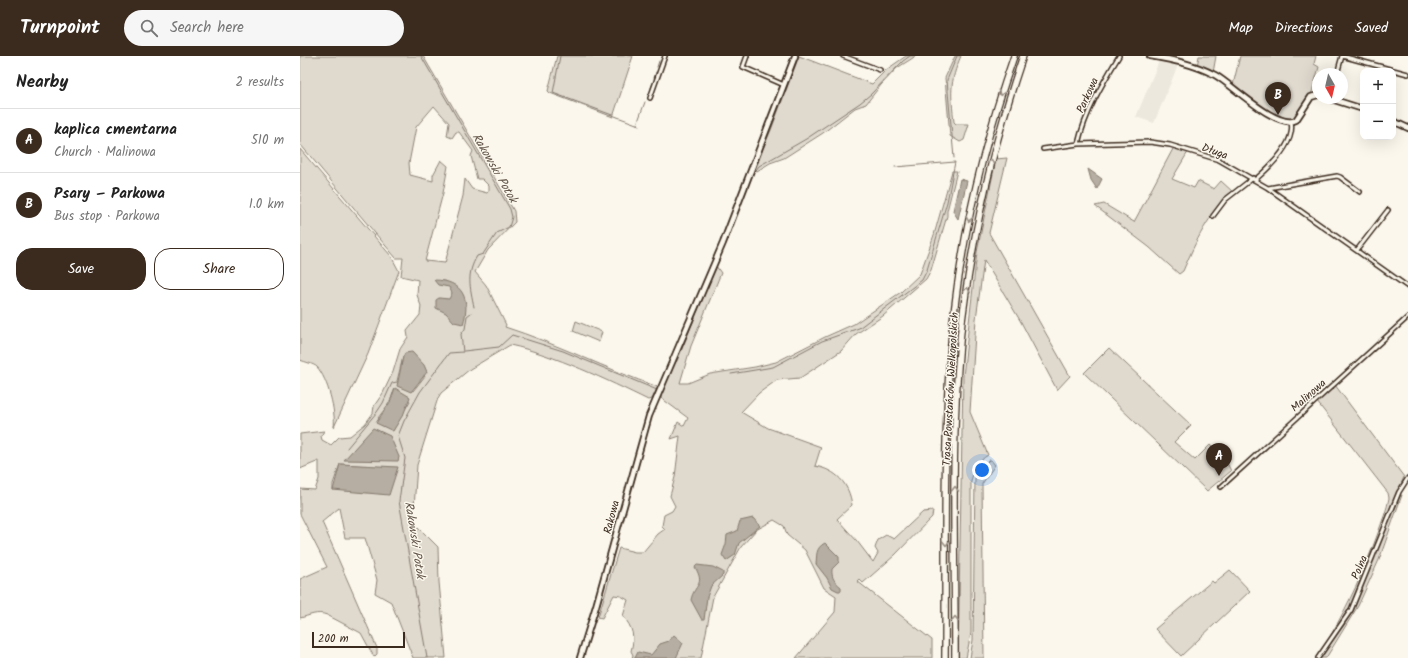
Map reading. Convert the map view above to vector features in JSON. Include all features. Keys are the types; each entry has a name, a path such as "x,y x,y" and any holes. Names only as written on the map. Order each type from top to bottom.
{"highway":[{"name":"Trasa Powstańców Wielkopolskich","path":"945,658 947,406 954,320 960,268 978,176 988,136 1014,56"},
{"name":"Trasa Powstańców Wielkopolskich","path":"955,658 956,448 962,321 972,254 987,178 1010,95 1023,56"}],"street":[{"path":"650,98 665,56"},
{"path":"747,56 743,67 784,85"},
{"name":"Rakowa","path":"580,658 596,606 645,427 722,243 795,56"},
{"path":"843,56 880,70"},
{"name":"Parkowa","path":"1078,144 1081,131 1092,105 1118,56"},
{"path":"1150,56 1184,62 1197,67 1225,81 1270,115 1282,121 1291,122 1298,118 1312,97"},
{"path":"1339,68 1342,56 1408,74"},
{"path":"1348,104 1360,108"},
{"path":"1213,216 1225,200 1254,179 1280,156 1293,128 1291,122"},
{"path":"1396,122 1408,128"},
{"name":"Długa","path":"1043,149 1078,144 1132,142 1161,143 1219,160 1268,188 1408,287"},
{"path":"1268,188 1337,176 1360,192"},
{"path":"1357,250 1388,210"},
{"name":"Malinowa","path":"1221,487 1408,317"},
{"name":"Polna","path":"1318,658 1351,610 1400,492 1408,478"}],"shaded area":[{"path":"300,56 423,56 514,211 515,222 488,250 475,272 486,285 506,325 505,327 544,341 658,387 652,399 648,400 598,376 563,362 527,349 510,345 470,369 441,393 438,398 417,465 413,522 438,547 439,582 446,658 413,658 391,602 375,593 377,580 365,538 345,538 339,508 322,522 377,648 377,654 374,657 361,633 327,615 316,614 300,618 300,579 327,567 300,514 300,489 315,490 319,479 319,461 300,469 300,434 324,431 321,436 322,440 331,445 339,437 350,436 365,424 373,413 374,406 383,393 393,372 400,349 408,337 407,331 420,315 421,306 417,295 418,280 401,276 403,258 396,258 300,144","holes":["434,106 449,123 447,136 452,138 456,132 459,132 473,151 471,156 477,179 482,179 489,186 489,191 487,193 472,189 465,179 463,196 445,263 425,261 443,193 448,166 441,160 433,175 433,181 410,175 409,163 416,127","403,357 425,376 413,391 397,381","393,393 410,401 393,430 378,418 390,402","340,464 398,468 333,490 333,484"]},
{"path":"557,56 633,56 613,117 548,91"},
{"path":"799,56 872,84 886,70 906,56 916,56 897,68 866,104 855,108 823,133 784,158 770,163 757,171 754,169 771,130"},
{"path":"955,56 961,56 954,74 952,89 954,122 956,124 969,124 964,140 960,142 950,136 945,78"},
{"path":"1199,56 1216,56 1213,73 1197,66"},
{"path":"1240,56 1316,56 1314,64 1319,67 1312,68 1312,92 1294,118 1287,119 1276,113 1273,114 1233,85"},
{"path":"1159,61 1178,65 1154,123 1136,117"},
{"path":"1174,147 1188,152 1172,179 1194,188 1198,181 1214,189 1221,181 1233,192 1209,219 1198,238 1183,271 1179,274 1149,247 1095,206 1104,204 1134,222"},
{"path":"300,149 391,256 399,271 368,354 334,427 334,413 325,379 317,367 300,360"},
{"path":"1007,158 989,233 1070,376 1057,390 1021,322 984,260 976,319 970,412 988,455 981,460 976,467 971,482 971,633 966,658 958,658 963,376 977,252 996,159"},
{"path":"1088,169 1102,179 1097,189 1091,180"},
{"path":"952,171 957,171 947,216 931,270 926,279 883,316 856,334 841,351 800,378 777,380 759,393 741,412 768,428 821,447 815,466 835,474 845,484 852,505 837,519 857,541 873,562 878,553 875,548 878,540 886,535 894,539 923,512 933,511 932,517 895,555 863,583 859,579 857,581 932,640 932,658 796,658 835,612 836,596 824,588 805,550 787,535 784,526 774,520 756,530 741,547 713,597 701,658 632,658 633,655 631,651 633,637 631,629 623,616 628,600 621,596 614,595 602,618 598,617 619,548 635,552 643,552 658,534 665,529 662,526 664,515 672,511 675,506 670,496 675,477 680,436 671,439 678,422 684,426 688,418 661,398 661,394 666,378 671,368 677,361 716,266 721,273 691,346 680,383 688,383 710,374 776,362 854,324 901,292 920,274 934,235"},
{"path":"960,179 967,181 958,219 953,211"},
{"path":"434,280 452,284 462,293 466,307 463,324 454,322 446,313 436,308 436,300 439,298 449,299 452,293 449,287 438,285"},
{"path":"576,321 602,332 599,342 573,331"},
{"path":"1109,348 1191,425 1174,442 1195,460 1210,445 1225,459 1231,471 1207,491 1084,373"},
{"path":"412,352 424,365 427,372 411,392 397,386 403,357 405,353"},
{"path":"1335,385 1404,477 1349,610 1331,638 1330,637 1368,560 1389,498 1388,493 1317,402"},
{"path":"395,388 410,397 404,413 393,431 376,423 390,402"},
{"path":"373,428 390,436 399,457 398,461 344,460"},
{"path":"989,460 991,460 995,465 982,484 984,658 970,658 973,640 975,478 977,472"},
{"path":"340,464 398,467 389,495 333,490"},
{"path":"1402,495 1379,560 1358,606 1326,658 1320,658 1344,625 1357,599 1400,496"},
{"path":"753,518 760,526 739,543 735,555 726,561 722,555 726,544 727,535 737,531 740,521"},
{"path":"825,543 839,557 839,562 832,569 832,575 834,580 841,587 841,591 832,588 827,578 816,564 818,550"},
{"path":"697,565 713,567 723,572 723,575 711,586 707,597 704,620 702,620 691,600 699,582 698,573 695,567"},
{"path":"1230,570 1250,591 1181,656 1155,629 1212,581 1214,583"},
{"path":"674,635 683,643 676,658 635,658 638,652 651,655 660,644 669,641"}],"waterway":[{"name":"Rakowski Potok","path":"421,56 510,209 512,217 509,227 497,233 483,254 477,256 471,269 470,281 474,307"},
{"path":"560,56 553,93 639,125"},
{"path":"756,170 759,166 806,139 860,103 910,56"},
{"path":"954,158 947,80 957,56"},
{"path":"657,67 659,61"},
{"path":"654,78 656,72"},
{"path":"651,88 653,83"},
{"path":"637,124 645,102"},
{"path":"731,374 773,367 822,341 859,328 922,280 927,270 947,202 955,162 895,167"},
{"name":"Rakowski Potok","path":"427,658 399,501 405,458 398,436 404,421 420,392 449,353 463,352 461,334 465,329 467,316 471,313"},
{"path":"464,351 499,347 512,335 563,351 657,390"},
{"path":"347,448 377,412 392,383 397,382"}],"place":[{"name":"Psary – Parkowa","path":"1278,115"},
{"name":"kaplica cmentarna","path":"1219,476"}]}
